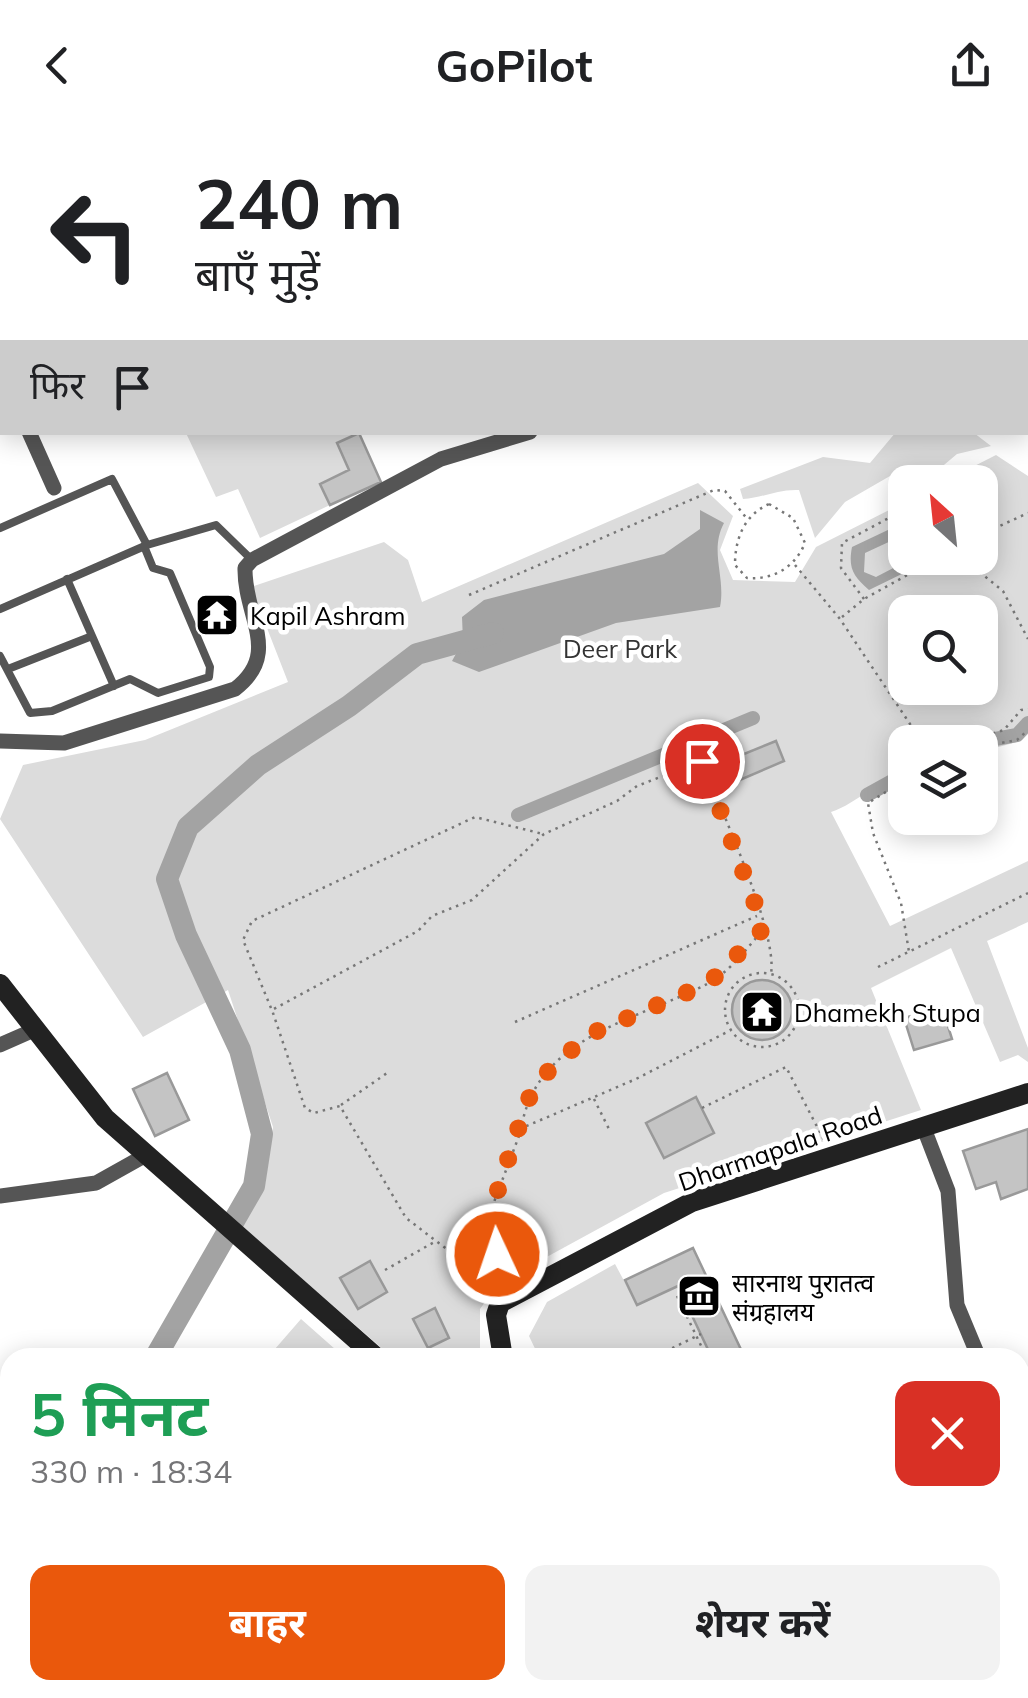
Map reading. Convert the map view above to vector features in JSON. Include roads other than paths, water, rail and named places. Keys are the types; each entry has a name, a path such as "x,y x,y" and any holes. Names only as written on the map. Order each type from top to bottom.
{"street":[{"path":"30,435 54,488"},
{"path":"0,741 64,743 234,689 254,674 261,654 245,583 245,568 252,560 441,459 520,435"},
{"path":"0,984 71,1080 146,1155 366,1348"},
{"path":"0,1045 34,1030"},
{"name":"Dharmapala Road","path":"502,1348 496,1314 500,1303 692,1202 1028,1093"},
{"path":"922,1126 948,1192 957,1305 975,1348"},
{"path":"0,1196 96,1183 146,1155"}],"lane":[{"path":"0,528 112,480 154,568 170,574 211,674 158,693 130,680 52,711 30,713 0,656"},
{"path":"0,608 145,545 216,524 252,560"},
{"path":"68,579 114,686"},
{"path":"8,669 92,636"}],"waterway":[{"path":"161,1348 254,1186 262,1134 240,1050 186,935 167,879 188,827 258,765 349,706 417,654 493,633"},
{"path":"518,815 753,718"},
{"path":"998,738 1017,735 1028,723"},
{"path":"867,795 888,783"}],"place":[{"name":"Kapil Ashram","path":"217,615"},
{"name":"Dhamekh Stupa","path":"762,1012"},
{"name":"सारनाथ पुरातत्व संग्रहालय","path":"699,1296"}],"park label":[{"name":"Deer Park","path":"620,648"}]}
